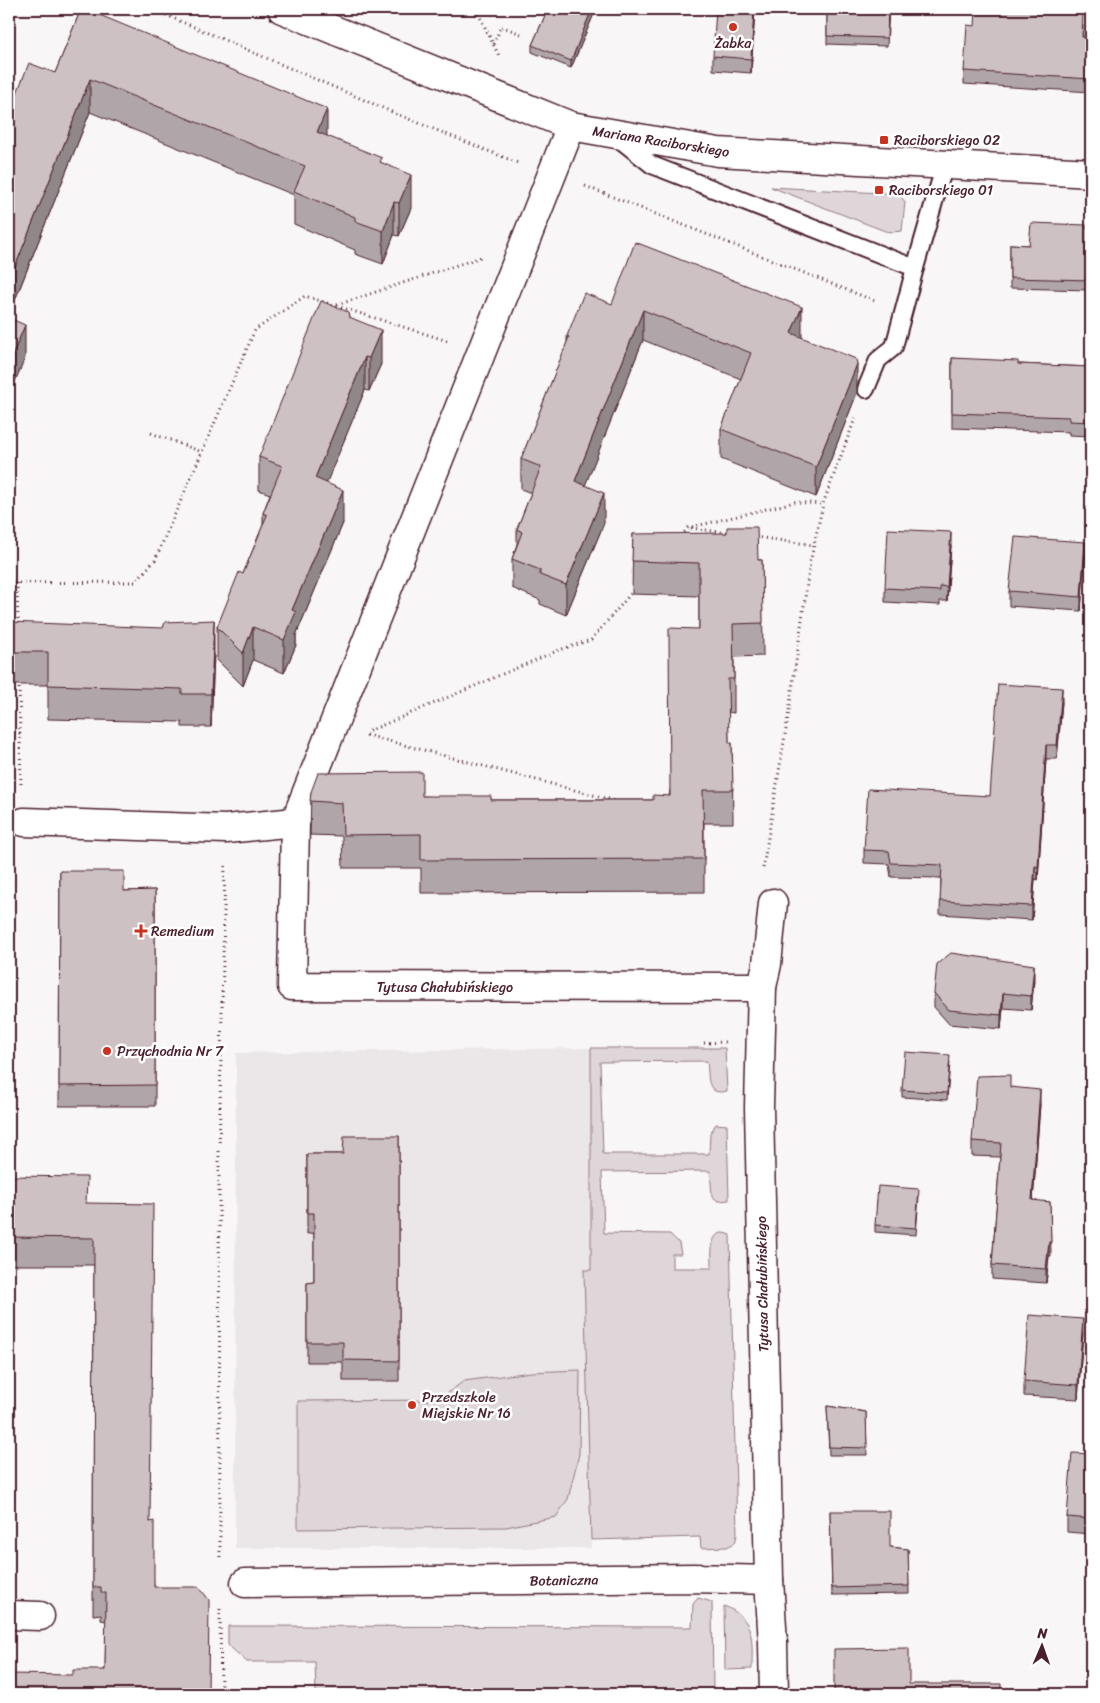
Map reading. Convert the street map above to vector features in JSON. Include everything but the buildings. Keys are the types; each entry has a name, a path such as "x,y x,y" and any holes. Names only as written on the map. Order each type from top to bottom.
{"street":[{"name":"Mariana Raciborskiego","path":"282,9 571,126 718,152 1091,173"},
{"path":"24,822 226,829 295,822 571,126"},
{"name":"Tytusa Chałubińskiego","path":"295,822 292,986 762,987"},
{"name":"Tytusa Chałubińskiego","path":"769,1580 759,1107 762,987 767,964 773,903"},
{"name":"Botaniczna","path":"244,1583 693,1578 769,1580"},
{"path":"769,1580 774,1694"},
{"path":"9,1615 40,1616"}],"lane":[{"path":"613,134 652,165 915,268"},
{"path":"866,389 878,360 894,347 945,164"}],"path":[{"path":"152,9 390,111 526,166"},
{"path":"476,9 501,60"},
{"path":"494,44 501,26 521,34"},
{"path":"580,184 904,312"},
{"path":"337,306 525,243"},
{"path":"9,583 135,582 155,560 255,330 305,296 482,351"},
{"path":"762,873 814,545 824,504 866,389"},
{"path":"151,433 202,452"},
{"path":"675,543 688,528 795,502 824,504"},
{"path":"688,528 736,535"},
{"path":"746,536 814,545"},
{"path":"17,583 18,633"},
{"path":"624,803 362,734 559,650 591,640 636,588"},
{"path":"19,683 24,822"},
{"path":"9,733 20,732"},
{"path":"220,1565 219,1154 226,829"},
{"path":"220,1604 221,1694"}],"shaded area":[{"path":"771,187 899,194 905,202 902,231 885,231"},
{"name":"Przedszkole Miejskie Nr 16","path":"591,1048 591,1270 584,1270 591,1548 235,1548 236,1053"},
{"path":"591,1048 725,1048 727,1091 720,1092 715,1091 710,1084 707,1061 600,1062 603,1154 709,1154 710,1133 716,1124 727,1125 729,1200 718,1201 712,1196 710,1171 602,1172 604,1233 670,1234 679,1243 681,1254 672,1254 672,1268 712,1268 712,1250 715,1238 718,1234 723,1233 730,1235 737,1535 735,1543 727,1547 701,1548 700,1537 591,1540 584,1270 591,1270"},
{"path":"580,1370 579,1454 568,1499 556,1517 506,1527 298,1529 298,1401 438,1400 464,1381 531,1372"},
{"path":"698,1598 712,1602 713,1694 316,1694 315,1662 247,1662 228,1645 228,1626 692,1627 693,1604"},
{"path":"724,1606 742,1617 747,1624 752,1640 752,1669 725,1670"}],"place":[{"name":"Żabka","path":"733,27"},
{"name":"Raciborskiego 02","path":"884,140"},
{"name":"Raciborskiego 01","path":"879,190"},
{"name":"Remedium","path":"141,931"},
{"name":"Przychodnia Nr 7","path":"107,1051"},
{"name":"Przedszkole Miejskie Nr 16","path":"412,1405"}]}
